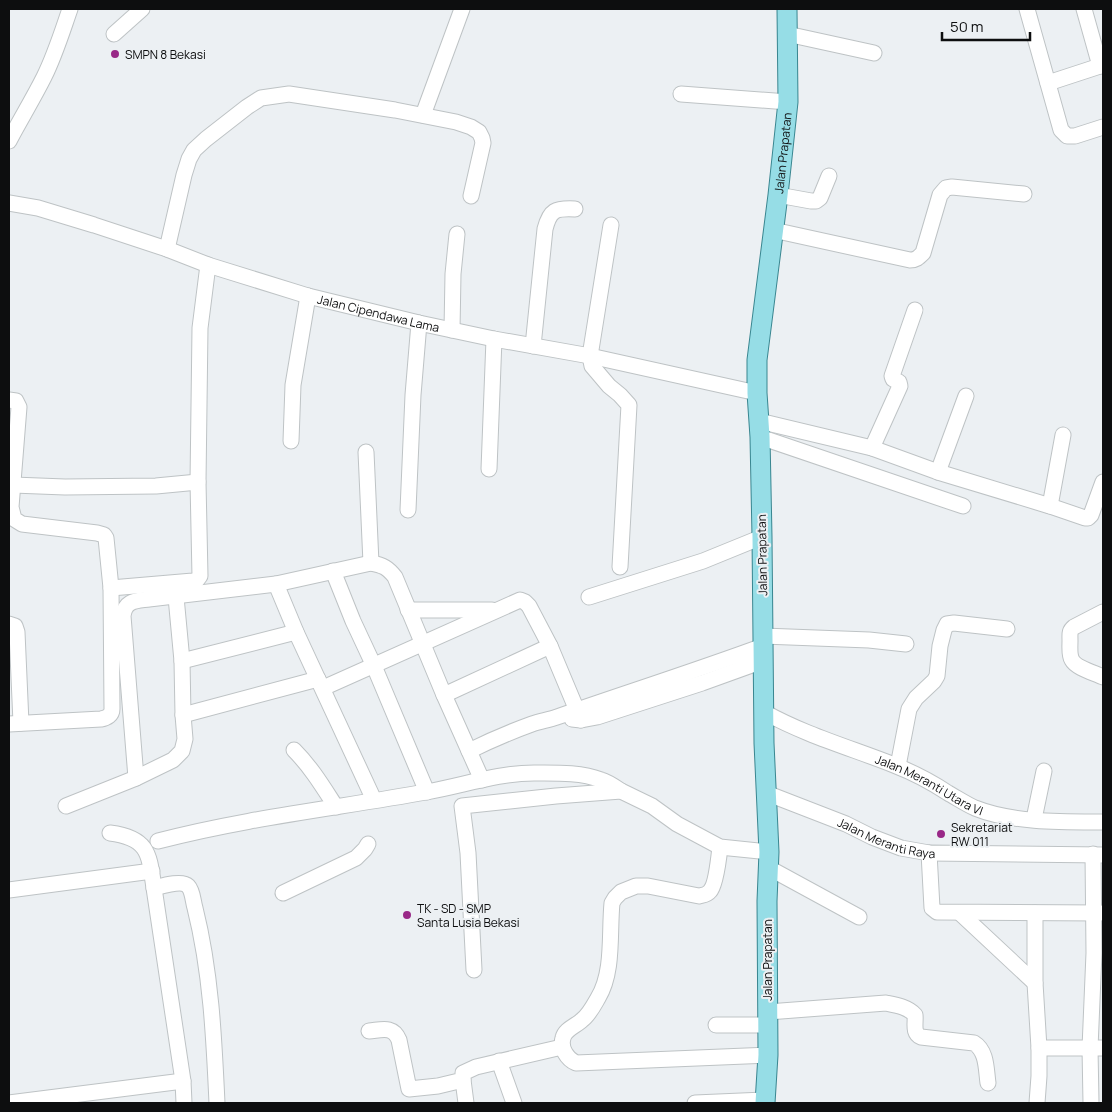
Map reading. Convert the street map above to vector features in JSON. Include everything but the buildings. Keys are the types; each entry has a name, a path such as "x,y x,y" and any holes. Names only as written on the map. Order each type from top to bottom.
{"main road":[{"name":"Jalan Prapatan","path":"765,1102 768,1055 768,860 757,360 788,102 787,9"}],"street":[{"path":"9,141 44,77 59,44 70,9"},
{"path":"114,34 142,9"},
{"path":"423,115 462,9"},
{"path":"1027,9 1061,130 1067,136 1075,136 1103,127"},
{"path":"1048,83 1102,66 1084,9"},
{"path":"787,34 874,53"},
{"path":"167,249 184,175 194,150 206,138 261,98 289,94 423,115 475,128 479,132 483,143 471,196"},
{"path":"681,94 788,102"},
{"path":"778,195 811,201 816,200 820,198 829,176"},
{"path":"773,230 914,260 923,253 940,195 946,188 1024,194"},
{"name":"Jalan Cipendawa Lama","path":"9,203 38,208 167,249 208,265 308,296 419,323 590,356 757,393"},
{"path":"533,346 547,222 551,214 560,208 574,209"},
{"path":"611,225 590,356 592,366 628,405 620,567"},
{"path":"452,330 453,274 457,234"},
{"path":"111,588 193,581 200,574 198,482 200,328 208,265"},
{"path":"291,441 293,385 308,296"},
{"path":"872,448 900,386 899,382 893,379 892,376 915,310"},
{"path":"408,510 412,404 419,323"},
{"path":"489,468 494,339"},
{"path":"938,472 966,396"},
{"path":"9,400 16,401 19,407 11,507 14,519 22,524 97,533 105,536 107,540 111,588 111,714 106,718 92,720 15,724 17,632 15,626 9,624"},
{"path":"760,429 872,448 938,472 1088,518 1091,516 1103,482"},
{"path":"760,429 963,506"},
{"path":"1050,506 1063,435"},
{"path":"366,452 371,564"},
{"path":"13,485 74,487 156,486 198,482"},
{"path":"589,597 703,561 762,537"},
{"path":"136,778 123,611 128,604 137,601 276,584 371,564 385,566 395,577 422,644 482,780"},
{"path":"333,571 427,792"},
{"path":"276,584 296,632 374,800"},
{"path":"66,806 136,778 173,760 182,751 185,739 182,661 176,597"},
{"path":"183,715 320,684 374,666 520,600 529,606 550,646 579,715"},
{"path":"408,610 497,610"},
{"path":"1103,612 1074,626 1070,633 1070,655 1072,660 1076,665 1103,676"},
{"path":"898,766 909,709 916,698 934,681 940,646 947,624 1007,628"},
{"path":"182,661 296,632"},
{"path":"469,751 494,738 542,721 579,715 666,687 763,647 869,640 906,644"},
{"path":"444,695 550,646"},
{"name":"Jalan Meranti Utara VI","path":"764,712 810,734 898,766 976,808 1002,815 1034,819 1103,822"},
{"path":"294,750 319,780 336,807"},
{"path":"1034,819 1044,771"},
{"path":"158,841 232,824 427,792 510,775 532,773 571,774 602,780 652,806 677,824 720,847 768,860 859,917"},
{"path":"474,970 468,853 462,806 621,791"},
{"name":"Jalan Meranti Raya","path":"766,794 846,824 872,837 901,848 930,853 1098,854"},
{"path":"110,833 122,835 139,842 144,847 152,871 183,1081 184,1103"},
{"path":"283,893 356,858 368,844"},
{"path":"720,847 713,888 707,894 699,896 648,886 636,886 621,892 615,898 612,903 606,983 599,997 584,1018 563,1036 562,1047 569,1059 576,1063 768,1055"},
{"path":"930,853 933,910 937,912 1098,913"},
{"path":"1091,1103 1097,1048 1094,953 1098,913 1098,854"},
{"path":"9,890 152,871"},
{"path":"154,888 185,884 190,889 202,934 214,1043 217,1103"},
{"path":"960,913 1035,983"},
{"path":"1035,913 1035,983 1039,1048 1037,1103"},
{"path":"716,1025 886,1003 899,1006 911,1011 915,1015 915,1031 918,1036 974,1044 980,1047 983,1052 988,1083"},
{"path":"368,1032 391,1030 398,1036 411,1096 438,1086 463,1080"},
{"path":"466,1103 463,1073 466,1070 562,1047"},
{"path":"1039,1048 1097,1048"},
{"path":"499,1061 514,1103"},
{"path":"9,1103 183,1081"},
{"path":"695,1103 765,1102"}],"place":[{"name":"SMPN 8 Bekasi","path":"115,54"},
{"name":"Sekretariat RW 011","path":"941,834"},
{"name":"TK - SD - SMP Santa Lusia Bekasi","path":"407,915"}]}
